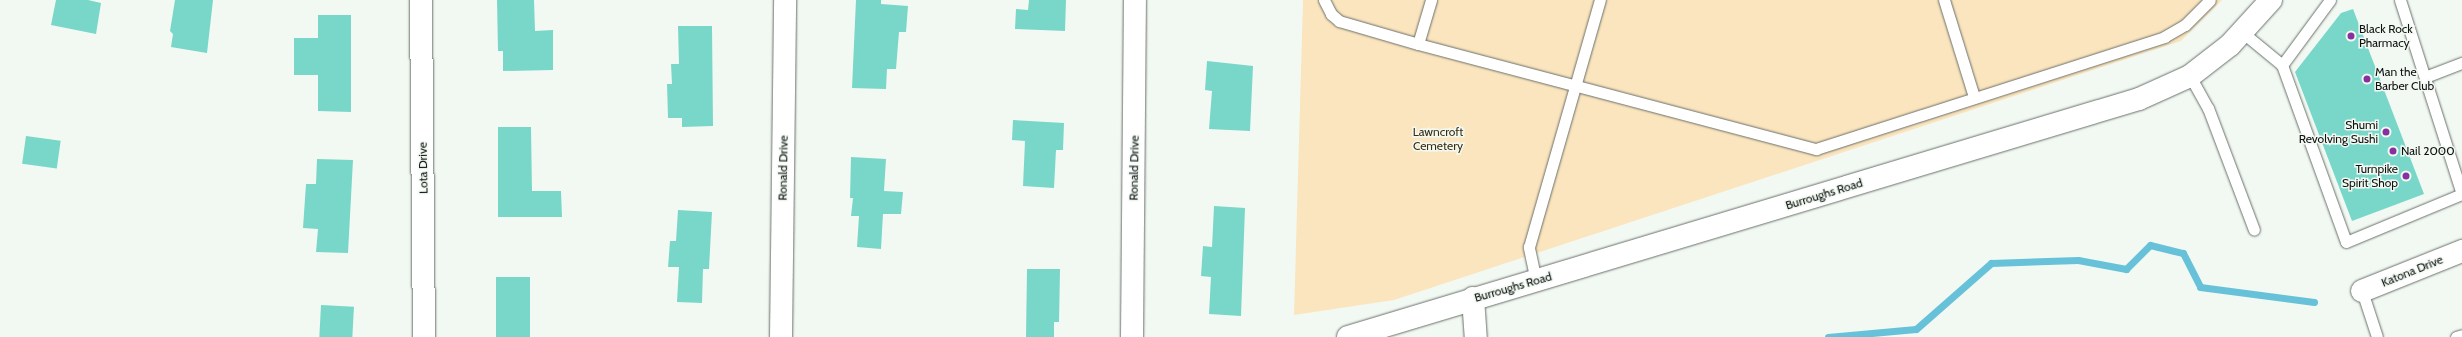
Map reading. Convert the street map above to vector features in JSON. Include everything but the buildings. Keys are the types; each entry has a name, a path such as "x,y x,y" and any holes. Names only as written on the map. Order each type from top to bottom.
{"street":[{"name":"Lota Drive","path":"421,0 424,337"},
{"name":"Ronald Drive","path":"782,337 785,0"},
{"name":"Ronald Drive","path":"1132,337 1135,0"},
{"name":"Burroughs Road","path":"1348,337 1472,298 1536,281 2139,99 2190,76 2230,45 2271,0"},
{"name":"Katona Drive","path":"2362,291 2462,251"},
{"path":"1472,298 1476,337"}],"lane":[{"path":"1324,0 1331,14 1339,21 1575,87 1816,149 2164,37 2185,25 2210,0"},
{"path":"1418,44 1431,0"},
{"path":"1536,281 1529,247 1600,0"},
{"path":"1944,0 1974,97"},
{"path":"2282,65 2330,0"},
{"path":"2242,32 2282,65 2346,242 2462,194 2400,0"},
{"path":"2425,77 2462,63"},
{"path":"2190,76 2208,108 2254,230"},
{"path":"2362,291 2377,337"},
{"path":"2456,337 2462,334"}],"green space":[{"name":"Lawncroft Cemetery","path":"1303,0 2222,0 2181,41 1394,300 1294,315"}],"waterway":[{"path":"1828,337 1916,329 1991,263 2078,260 2126,269 2150,245 2183,253 2200,287 2314,302"}],"place":[{"name":"Black Rock Pharmacy","path":"2351,36"},
{"name":"Man the Barber Club","path":"2367,79"},
{"name":"Shumi Revolving Sushi","path":"2386,132"},
{"name":"Nail 2000","path":"2393,151"},
{"name":"Turnpike Spirit Shop","path":"2406,176"}]}
